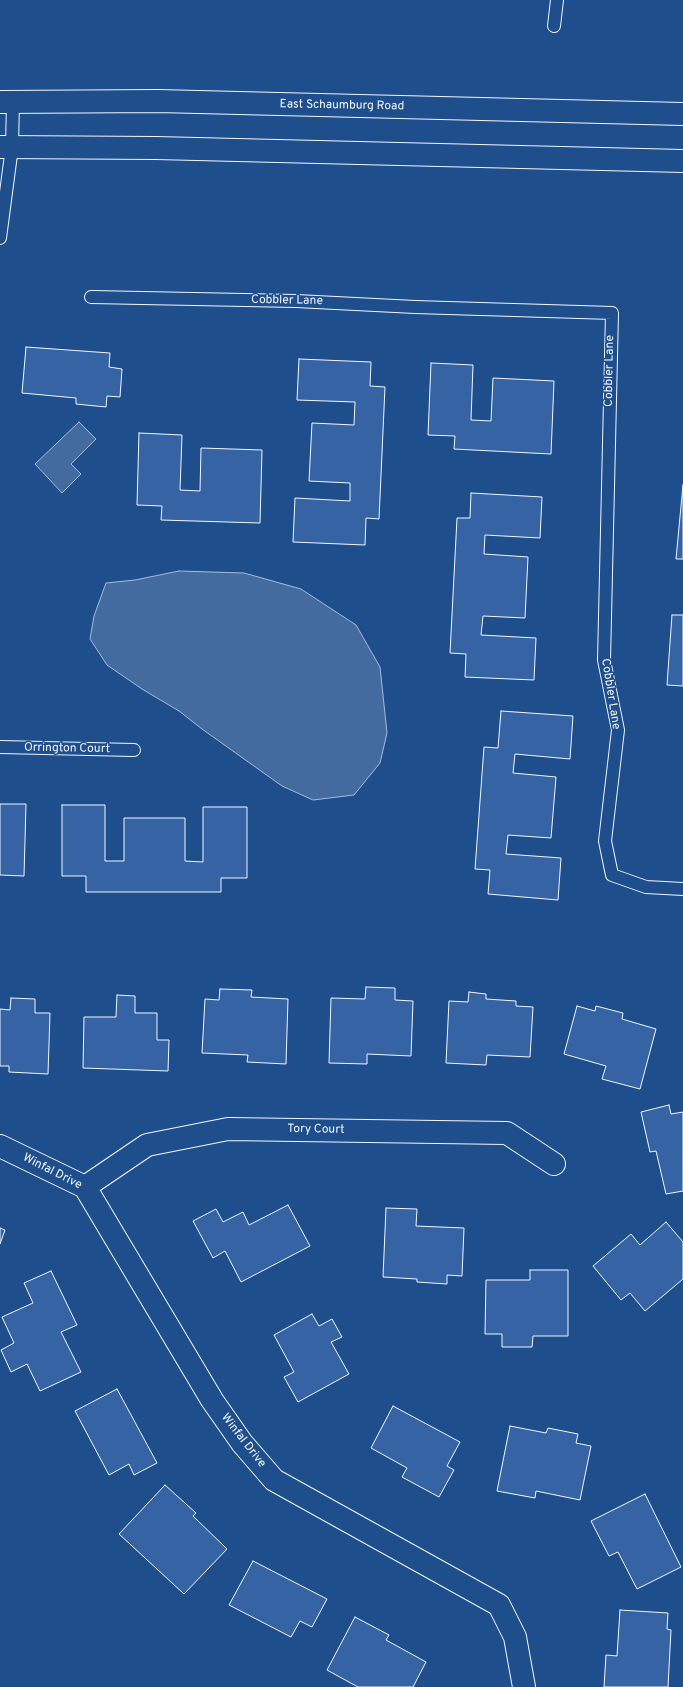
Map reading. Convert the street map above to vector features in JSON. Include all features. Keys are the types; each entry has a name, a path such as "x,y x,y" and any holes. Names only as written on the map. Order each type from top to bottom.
{"main road":[{"name":"East Schaumburg Road","path":"7,102 158,101 683,114"},
{"path":"6,147 683,160"},
{"name":"Tory Court","path":"85,1187 147,1145 228,1129 506,1133 554,1164"},
{"name":"Winfal Drive","path":"0,1146 85,1187 212,1400 242,1443 274,1480 499,1604 515,1637 524,1687"}],"lane":[{"path":"554,26 557,0"},
{"path":"0,238 6,147 7,102"},
{"name":"Cobbler Lane","path":"91,297 296,300 415,307 612,312 604,660 618,730 605,841 612,874 646,887 683,890"},
{"name":"Orrington Court","path":"0,747 134,750"}],"water":[{"path":"79,422 96,439 71,464 81,474 62,493 35,464"},
{"path":"179,571 244,573 301,589 356,625 380,667 387,733 380,763 354,795 313,800 282,786 179,711 142,689 107,665 90,639 94,616 106,583 135,580"}],"building":[{"path":"26,347 110,353 109,367 122,369 120,397 107,396 106,407 76,404 76,398 22,393"},
{"path":"299,359 371,362 370,386 385,387 379,519 366,518 365,545 293,542 295,498 350,501 350,483 309,481 312,423 354,425 355,402 297,400"},
{"path":"431,363 473,365 471,420 491,421 493,378 554,381 551,454 454,449 455,436 428,435"},
{"path":"139,433 182,435 180,490 200,491 201,448 262,450 260,523 161,520 162,506 137,505"},
{"path":"683,485 683,559 676,559"},
{"path":"471,493 542,497 540,538 485,535 484,554 528,557 525,618 483,616 481,635 536,638 534,680 465,677 466,654 450,653 457,518 470,518"},
{"path":"672,615 683,615 683,686 667,685"},
{"path":"501,711 573,716 570,759 515,754 513,773 556,777 551,838 508,835 506,854 561,858 558,900 488,894 490,870 475,869 484,747 498,748"},
{"path":"0,804 26,804 24,876 0,875"},
{"path":"62,805 105,805 105,861 124,861 124,818 185,818 185,861 203,862 203,807 247,807 247,878 221,878 221,892 86,892 86,876 62,876"},
{"path":"366,987 395,988 395,1000 413,1001 411,1056 367,1054 367,1064 329,1063 331,998 365,999"},
{"path":"220,989 252,990 251,997 288,999 286,1064 247,1062 248,1055 202,1053 205,999 219,1000"},
{"path":"469,992 486,994 486,999 516,1001 516,1006 533,1007 530,1057 487,1055 486,1065 446,1063 449,1001 468,1002"},
{"path":"117,995 135,996 135,1013 157,1013 157,1040 169,1040 168,1071 83,1068 84,1017 116,1017"},
{"path":"11,998 35,999 35,1013 50,1013 48,1074 9,1072 9,1066 0,1066 0,1009 10,1010"},
{"path":"577,1006 595,1011 596,1006 623,1013 622,1019 656,1029 640,1089 602,1079 606,1066 564,1054"},
{"path":"669,1105 671,1114 683,1112 683,1191 666,1194 656,1151 650,1152 641,1112"},
{"path":"288,1205 310,1246 241,1282 225,1251 213,1258 193,1221 216,1209 223,1222 243,1212 249,1225"},
{"path":"386,1208 417,1209 416,1226 464,1228 462,1276 447,1275 447,1284 417,1282 417,1279 383,1277"},
{"path":"666,1222 683,1242 683,1279 645,1311 630,1293 621,1300 593,1266 631,1234 640,1245"},
{"path":"0,1228 5,1230 0,1244"},
{"path":"530,1270 568,1270 568,1336 533,1336 532,1347 502,1347 502,1334 485,1334 486,1280 530,1280"},
{"path":"51,1271 77,1325 61,1332 81,1372 40,1391 27,1364 11,1372 1,1350 14,1343 2,1317 33,1303 24,1283"},
{"path":"312,1314 319,1326 332,1319 342,1337 331,1342 349,1374 298,1402 284,1377 294,1372 274,1335"},
{"path":"117,1389 157,1463 134,1475 129,1464 109,1475 75,1411"},
{"path":"393,1406 460,1442 447,1466 454,1470 439,1497 402,1477 407,1468 371,1448"},
{"path":"510,1426 546,1433 548,1428 578,1434 576,1443 591,1446 580,1500 536,1491 535,1498 497,1491"},
{"path":"165,1485 196,1513 193,1516 227,1549 184,1594 119,1534"},
{"path":"645,1494 681,1567 637,1589 618,1552 609,1556 591,1521"},
{"path":"253,1561 327,1599 312,1627 300,1621 291,1637 229,1605"},
{"path":"620,1610 668,1613 667,1629 671,1630 668,1687 604,1687 606,1655 617,1656"},
{"path":"355,1617 389,1635 386,1640 426,1662 413,1687 358,1687 327,1670"}]}
